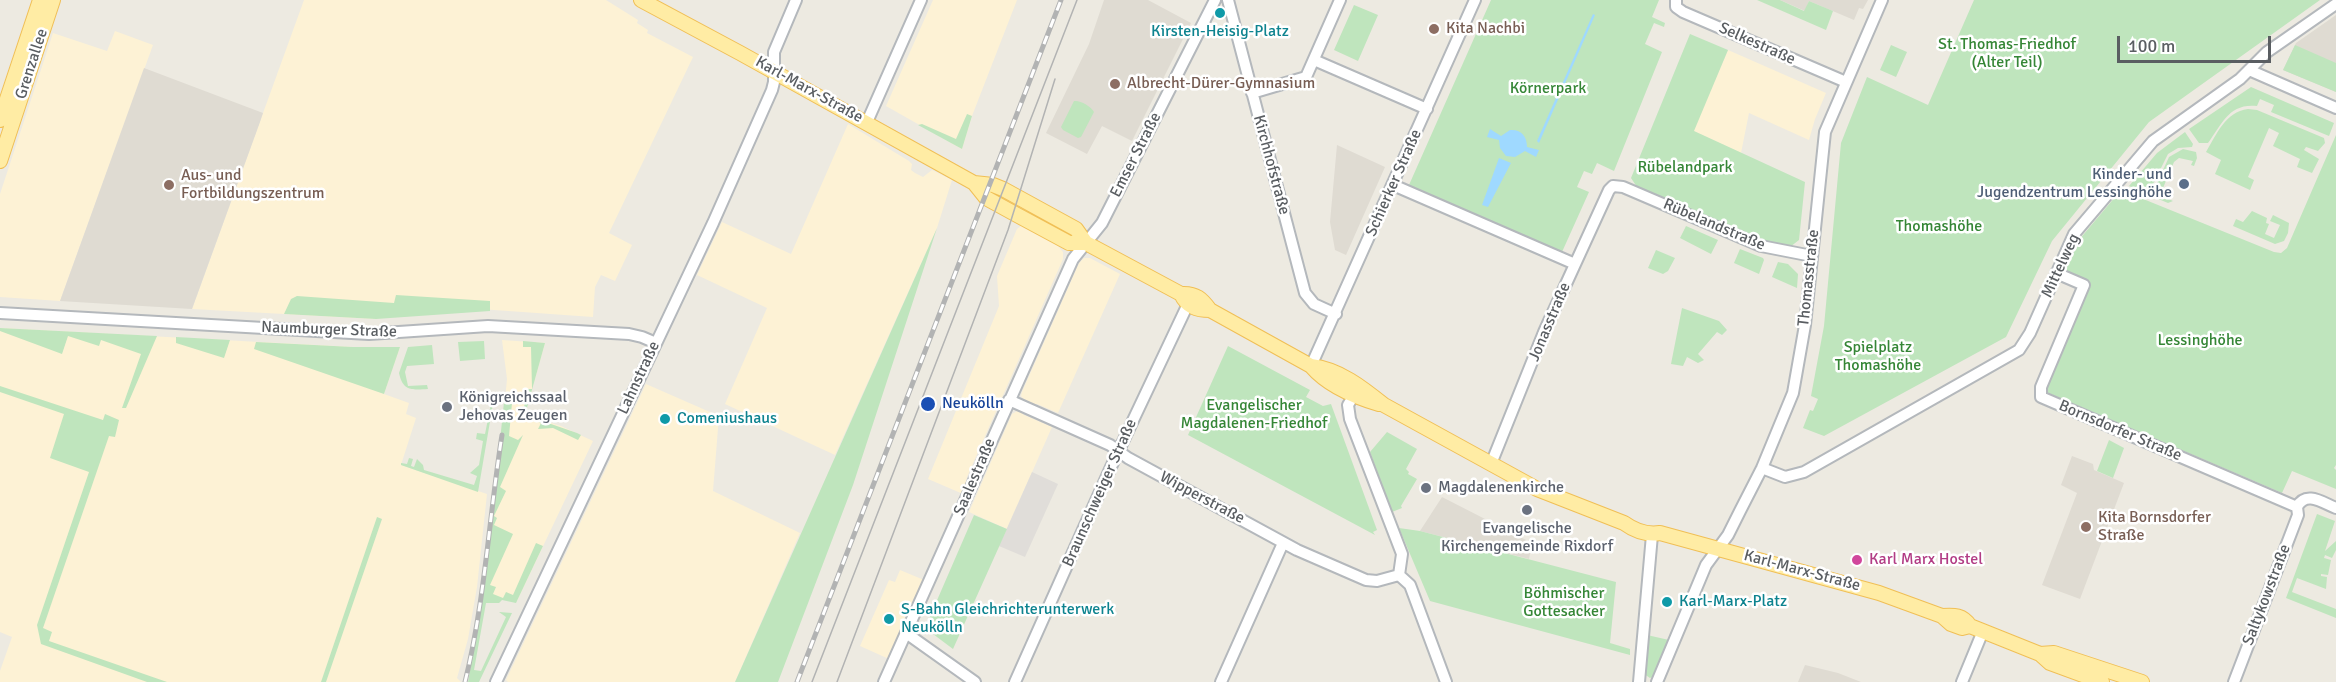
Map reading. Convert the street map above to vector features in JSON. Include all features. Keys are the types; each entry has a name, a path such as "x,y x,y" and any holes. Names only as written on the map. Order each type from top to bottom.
{"main road":[{"name":"Grenzallee","path":"0,120 40,0"},
{"name":"Grenzallee","path":"0,161 53,0"},
{"name":"Karl-Marx-Straße","path":"641,0 867,122 974,183 993,185 1003,189 1076,229 1086,243 1184,299 1198,310 1210,310 1311,366 1320,376 1354,395 1384,405 1544,493 1624,523 1638,521 1652,525 1656,534 1879,593 1942,616 1955,615 1965,619 1976,629 2040,654 2071,677 2102,682"},
{"name":"Karl-Marx-Straße","path":"1311,366 1326,367 1365,389 1384,405"},
{"name":"Karl-Marx-Straße","path":"2040,654 2054,653 2142,682"}],"street":[{"name":"Lahnstraße","path":"496,682 772,90 774,52 796,0"},
{"path":"867,122 921,0"},
{"name":"Emser Straße","path":"1086,243 1102,223 1215,0"},
{"name":"Kirchhofstraße","path":"1228,0 1307,298 1314,304 1336,314"},
{"path":"1252,93 1301,80 1308,73 1340,0"},
{"name":"Schierker Straße","path":"1311,366 1475,0"},
{"name":"Selkestraße","path":"1676,0 1676,7 1683,12 1846,82"},
{"name":"Thomasstraße","path":"1718,549 1728,535 1762,468 1795,384 1805,325 1823,142 1829,121 1882,0"},
{"name":"Mittelweg","path":"1762,468 1785,477 1804,472 2015,354 2028,339 2074,234 2153,141 2249,70 2267,52 2336,4"},
{"path":"1314,60 1427,108"},
{"path":"2249,70 2336,108"},
{"path":"1393,185 1575,264"},
{"name":"Jonasstraße","path":"1491,464 1544,332 1575,264 1609,190 1613,186 1618,186"},
{"name":"Rübelandstraße","path":"1618,186 1761,246 1812,256"},
{"name":"Saalestraße","path":"884,682 1073,258 1086,243"},
{"name":"Bornsdorfer Straße","path":"2056,273 2084,285 2041,387 2041,397 2297,507"},
{"name":"Braunschweiger Straße","path":"1015,682 1119,451 1184,299"},
{"name":"Naumburger Straße","path":"0,313 369,333 475,326 517,327 629,334 656,343"},
{"path":"1354,395 1348,405 1350,419 1402,554 1399,575 1410,585 1446,682"},
{"name":"Wipperstraße","path":"1009,400 1110,445 1128,458 1283,543 1371,582 1399,575"},
{"path":"2297,507 2304,499 2309,498 2336,508"},
{"name":"Saltykowstraße","path":"2234,682 2298,515 2297,507"},
{"path":"1639,682 1656,534"},
{"path":"1221,682 1283,543"},
{"path":"1657,682 1706,565 1718,549"},
{"path":"1962,682 1976,629"},
{"path":"906,633 975,682"}],"shaded area":[{"path":"304,0 606,0 638,20 637,23 648,30 647,33 693,57 609,233 632,245 615,281 601,275 595,287 593,317 395,303 391,313 376,319 192,309"},
{"path":"933,0 1017,0 972,116 962,149 886,106"},
{"name":"Albrecht-Dürer-Gymnasium","path":"1104,0 1148,0 1191,23 1132,141 1102,126 1087,154 1046,133 1089,44"},
{"path":"1780,0 1868,0 1863,9 1859,8 1854,20 1809,1 1805,11"},
{"path":"2336,15 2336,92 2283,70 2296,43"},
{"path":"115,31 153,45 60,301 0,297 0,194 53,33 107,51"},
{"path":"1728,50 1826,93 1809,140 1749,113 1741,153 1693,131"},
{"name":"Aus- und Fortbildungszentrum","path":"144,68 263,113 260,122 192,309 60,301"},
{"path":"848,124 909,161 912,164 911,170 915,173 923,177 932,170 952,180 937,228 835,455 725,404 767,308 697,275 722,222 791,254"},
{"path":"1337,145 1385,167 1346,255 1335,250 1330,222"},
{"path":"1022,225 1057,245 1063,252 1063,259 967,477 963,494 928,479 999,306 997,276 1017,229"},
{"path":"1084,258 1090,258 1120,274 1058,413 1026,402 1021,396 1079,263"},
{"path":"0,328 353,347 400,347 384,394 409,403 406,414 416,418 401,465 487,494 477,587 468,639 457,678 461,682 0,682 0,671 12,637 0,632"},
{"path":"502,340 545,343 525,415 561,426 593,441 517,601 486,596 507,379"},
{"path":"646,384 719,416 713,491 800,533 735,682 508,682 506,680"},
{"path":"1019,410 1024,415 1052,427 1007,529 969,512 1012,414"},
{"name":"Kita Bornsdorfer Straße","path":"2072,456 2093,464 2094,470 2124,483 2080,599 2042,585 2077,493 2061,485"},
{"path":"1032,472 1058,484 1025,557 999,546"},
{"path":"1442,497 1532,543 1529,559 1420,531"},
{"path":"900,570 924,580 889,659 860,646 889,580 895,582"},
{"path":"1805,665 1838,673 1861,682 1798,682"}],"green space":[{"name":"Körnerpark","path":"1491,0 1659,0 1652,17 1665,23 1664,27 1654,23 1645,44 1662,52 1614,171 1597,163 1592,174 1584,171 1577,187 1589,192 1562,252 1409,185"},
{"path":"1757,0 1780,0 1804,11 1809,1 1833,11 1826,30"},
{"path":"1974,0 2320,0 2149,122 2052,241 2006,337 1824,436 1803,428 1810,410 1813,411 1818,399 1811,396 1824,326 1841,143 1867,77 1928,105"},
{"path":"1354,5 1378,15 1358,61 1334,50"},
{"name":"Rübelandpark","path":"1690,34 1728,50 1694,131 1805,182 1799,240 1790,247 1763,241 1637,187 1631,178"},
{"path":"1891,45 1907,52 1896,77 1880,70"},
{"path":"2295,45 2336,63 2336,92 2283,70"},
{"path":"2251,87 2334,123 2329,136 2271,112 2274,105 2260,99 2257,106 2247,106 2233,111 2222,122 2208,143 2199,143 2189,129"},
{"path":"1074,101 1085,104 1094,112 1081,137 1078,138 1061,127"},
{"path":"2248,109 2257,110 2324,138 2325,143 2318,151 2306,147 2304,150 2319,159 2312,173 2297,167 2300,159 2273,146 2279,133 2269,128 2248,177 2254,180 2250,190 2215,174 2221,160 2206,152 2228,119 2233,114"},
{"path":"967,114 972,116 962,149 918,125 922,124 956,139"},
{"path":"2185,132 2193,144 2192,147 2178,148 2168,154 2148,194 2129,186 2157,153"},
{"name":"Lessinghöhe","path":"2336,135 2336,465 2334,468 2336,470 2336,489 2292,471 2282,493 2046,392 2046,384 2090,281 2068,272 2066,268 2078,241 2121,190 2281,253 2287,248"},
{"path":"2183,149 2196,152 2197,158 2194,166 2191,165 2193,161 2179,158 2174,162 2160,195 2173,201 2168,203 2151,196 2169,157"},
{"path":"2252,211 2267,218 2266,223 2269,224 2265,234 2274,238 2280,225 2270,221 2273,215 2289,223 2284,241 2275,244 2233,226 2236,219 2243,222"},
{"path":"1686,226 1718,240 1711,254 1680,238"},
{"path":"937,228 853,485 778,682 735,682"},
{"path":"1740,249 1763,258 1759,274 1734,263"},
{"path":"1656,250 1675,258 1668,271 1663,274 1648,268"},
{"path":"1778,262 1788,264 1798,274 1797,288 1772,277"},
{"path":"396,295 490,301 490,311 376,319 284,314 291,299 297,296 394,303"},
{"path":"1682,308 1719,321 1727,330 1722,335 1717,332 1698,354 1704,360 1698,363 1687,357 1683,366 1671,364"},
{"path":"0,328 157,336 126,408 122,408 141,354 101,340 99,346 68,336 62,354 0,331"},
{"path":"176,337 230,340 224,358 176,343"},
{"path":"484,341 485,359 460,361 458,342"},
{"path":"523,341 545,343 525,415 577,433 581,435 578,440 553,428 538,429 541,423 524,415 525,389 532,389 531,347 523,347"},
{"path":"256,342 400,347 384,394 254,349"},
{"path":"432,345 434,364 407,366 405,372 408,386 427,385 428,389 405,386 399,373 408,347"},
{"name":"Evangelischer Magdalenen-Friedhof","path":"1228,346 1310,390 1306,397 1323,406 1331,404 1377,530 1373,532 1375,535 1188,435"},
{"path":"0,386 103,420 105,414 119,420 115,437 109,436 43,628 52,632 49,641 167,682 147,682 41,644 37,625 89,472 50,458 64,414 0,392"},
{"path":"494,398 478,492 401,465 401,463 407,464 409,458 413,459 411,466 414,467 417,459 423,465 424,470 474,485 477,476 470,473 479,465 483,441 476,439 477,433 485,434 491,404 484,401"},
{"path":"504,402 512,403 509,436 518,440 523,435 500,487 506,491 494,516 497,518 494,525 513,534 490,585 496,587 493,594 503,598 506,592 513,595 536,543 543,546 516,603 502,600 499,603 486,603 474,670 481,671 506,617 499,612 512,613 479,682 468,682 486,576"},
{"path":"1387,432 1417,449 1406,469 1408,474 1417,479 1401,506 1402,508 1392,512 1370,452"},
{"path":"2109,440 2124,448 2113,478 2097,471"},
{"path":"2317,514 2335,521 2325,551 2336,541 2336,550 2332,558 2325,555 2324,558 2331,560 2328,575 2321,574 2327,577 2326,589 2297,578 2292,592 2336,609 2336,618 2286,598"},
{"path":"974,515 1007,529 953,649 925,628"},
{"path":"377,517 382,519 326,682 321,682"},
{"name":"Böhmischer Gottesacker","path":"1399,528 1420,531 1616,582 1610,643 1630,649 1630,655 1430,601"},
{"path":"1647,635 1669,640 1654,676 1650,678 1644,674"}],"water":[{"path":"1593,14 1595,15 1539,143 1537,141"},
{"path":"1490,129 1501,136 1510,130 1520,132 1525,137 1527,147 1539,150 1536,157 1525,151 1515,157 1506,156 1500,148 1499,140 1487,137"},
{"path":"1499,158 1511,163 1488,207 1482,205"}],"tram line":[{"path":"812,682 1077,0"},
{"path":"837,682 1008,230 1055,79"}],"railway":[{"path":"797,682 1061,0"},
{"path":"465,682 482,590 502,435"}],"place":[{"name":"Kirsten-Heisig-Platz","path":"1220,13"},
{"name":"Kita Nachbi","path":"1434,29"},
{"name":"Albrecht-Dürer-Gymnasium","path":"1115,84"},
{"name":"Kinder- und Jugendzentrum Lessinghöhe","path":"2184,184"},
{"name":"Aus- und Fortbildungszentrum","path":"169,185"},
{"name":"Neukölln","path":"928,404"},
{"name":"Königreichssaal Jehovas Zeugen","path":"447,407"},
{"name":"Comeniushaus","path":"665,419"},
{"name":"Magdalenenkirche","path":"1426,488"},
{"name":"Evangelische Kirchengemeinde Rixdorf","path":"1527,510"},
{"name":"Kita Bornsdorfer Straße","path":"2086,527"},
{"name":"Karl Marx Hostel","path":"1857,560"},
{"name":"Karl-Marx-Platz","path":"1667,602"},
{"name":"S-Bahn Gleichrichterunterwerk Neukölln","path":"889,619"}],"park label":[{"name":"St. Thomas-Friedhof (Alter Teil)","path":"2007,54"},
{"name":"Thomashöhe","path":"1939,227"},
{"name":"Spielplatz Thomashöhe","path":"1878,357"}]}
